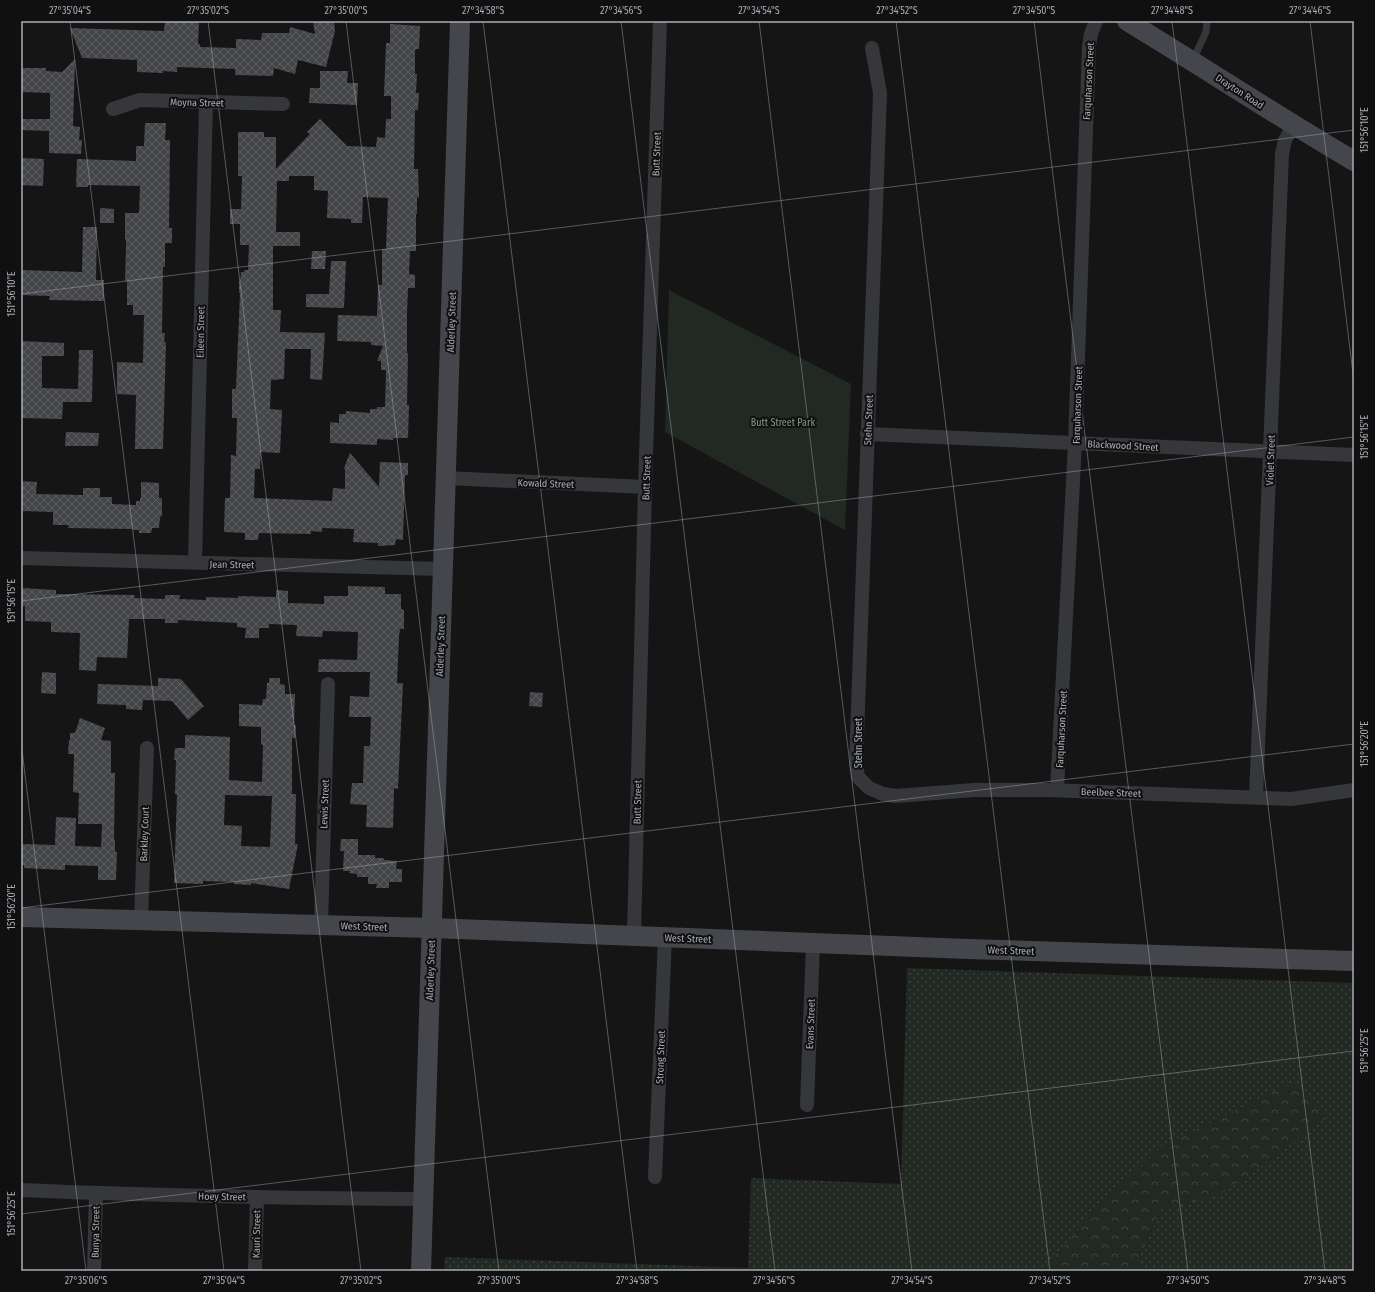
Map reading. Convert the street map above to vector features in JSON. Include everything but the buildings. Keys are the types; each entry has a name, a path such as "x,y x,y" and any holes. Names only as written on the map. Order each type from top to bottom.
{"main road":[{"name":"Alderley Street","path":"421,1271 460,21"},
{"name":"Drayton Road","path":"1127,21 1294,126 1354,161"},
{"name":"West Street","path":"21,917 431,928 813,943 1354,961"}],"street":[{"name":"Butt Street","path":"634,936 645,487 660,21"},
{"name":"Farquharson Street","path":"1057,790 1075,443 1089,46 1090,34 1096,21"},
{"name":"Stehn Street","path":"869,788 858,777 856,764 880,93 872,48"},
{"name":"Moyna Street","path":"113,109 140,100 283,104"},
{"name":"Eileen Street","path":"195,563 206,102"},
{"name":"Violet Street","path":"1256,797 1282,154 1285,140 1294,126"},
{"name":"Blackwood Street","path":"867,434 1354,455"},
{"name":"Kowald Street","path":"446,478 645,487"},
{"name":"Jean Street","path":"21,558 442,569"},
{"name":"Lewis Street","path":"321,925 328,684"},
{"name":"Barkley Court","path":"141,920 147,748"},
{"name":"Beelbee Street","path":"869,788 883,794 896,796 974,790 1057,790 1291,799 1354,790"},
{"name":"Strong Street","path":"655,1177 665,937"},
{"name":"Evans Street","path":"807,1105 813,943"},
{"name":"Hoey Street","path":"21,1190 257,1197 423,1199"},
{"name":"Bunya Street","path":"94,1271 96,1193"},
{"name":"Kauri Street","path":"255,1271 257,1197"}],"lane":[{"path":"1192,61 1206,32 1207,21"}],"green space":[{"name":"Butt Street Park","path":"669,290 851,384 845,530 665,432"},
{"path":"907,968 1354,983 1354,1271 444,1271 445,1257 748,1268 751,1178 901,1184"},
{"path":"1293,1082 1326,1118 1259,1168 1217,1196 1162,1209 1138,1261 1141,1271 1042,1271 1094,1212 1162,1146"}]}
